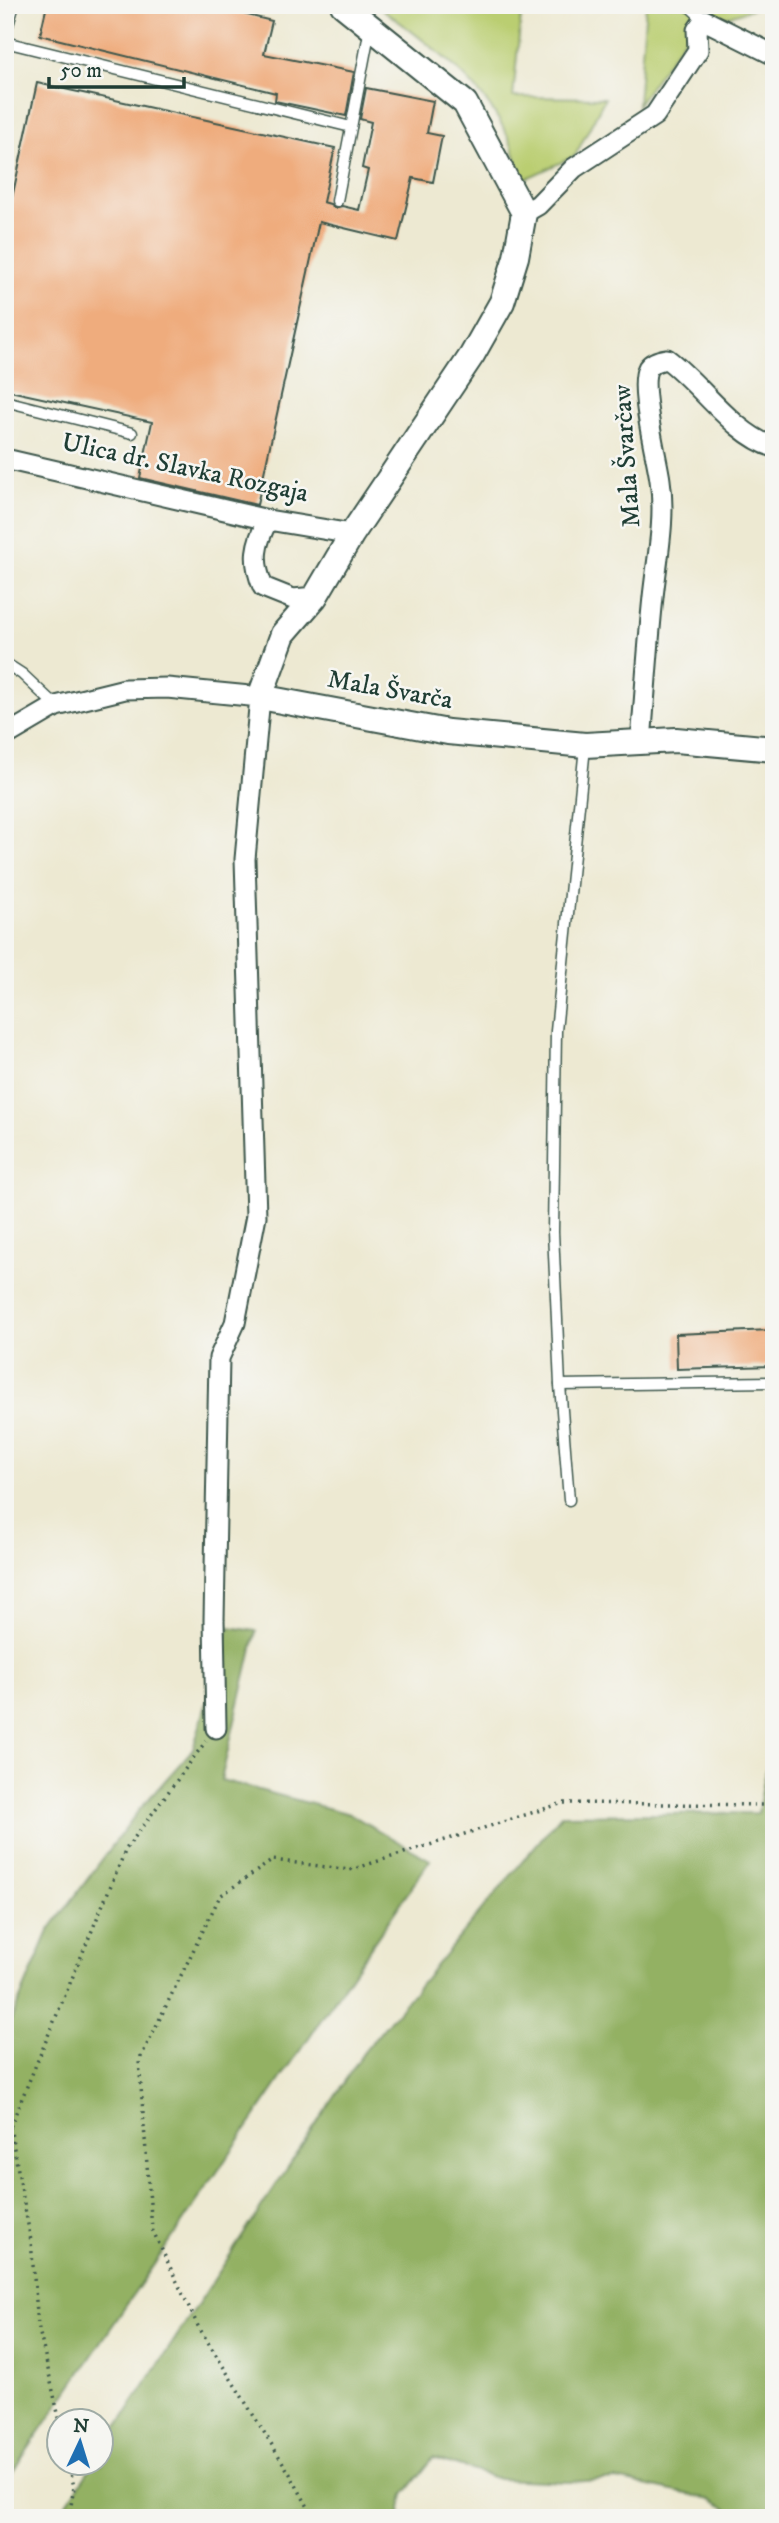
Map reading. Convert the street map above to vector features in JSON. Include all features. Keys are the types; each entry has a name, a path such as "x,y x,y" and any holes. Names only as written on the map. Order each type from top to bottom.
{"street":[{"path":"216,1728 214,1620 219,1358 235,1323 256,1216 245,859 260,697 282,634 315,597 352,534 472,355 502,302 516,257 524,213 466,103 343,5"},
{"path":"524,213 538,205 574,168 655,115 698,50 697,30 704,20 774,55"},
{"name":"Mala Švarčaw","path":"641,742 662,512 660,482 647,406 648,369 652,363 667,359 729,417 764,444 774,447"},
{"name":"Ulica dr. Slavka Rozgaja","path":"5,459 268,520 352,534"},
{"path":"268,520 255,555 256,569 263,587 293,599 315,597"},
{"name":"Mala Švarča","path":"5,736 56,706 125,689 167,688 260,697 448,732 586,745 676,740 774,749"}],"lane":[{"path":"5,35 14,5"},
{"path":"688,5 704,20"},
{"path":"337,201 370,27"},
{"path":"5,42 351,127"},
{"path":"5,401 132,433"},
{"path":"5,663 22,674 56,706"},
{"path":"569,1500 560,1385 553,1232 556,1031 586,745"},
{"path":"560,1385 774,1382"}],"path":[{"path":"5,2139 125,1849 216,1728"},
{"path":"314,2518 290,2474 198,2326 152,2229 139,2061 220,1896 273,1860 350,1870 563,1804 767,1805 774,1801"},
{"path":"10,2127 31,2241 37,2325 57,2408"},
{"path":"69,2518 74,2487 72,2478"}],"green space":[{"path":"377,5 522,5 513,97 605,98 575,156 523,180 509,139 498,118 469,81 452,64"},
{"path":"646,5 774,5 774,13 757,7 691,29 638,104"},
{"path":"229,1627 256,1631 221,1780 350,1814 430,1860 56,2408 46,2408 46,2423 5,2483 5,2360 8,2352 5,2308 5,2034 49,1931 139,1810 193,1749"},
{"path":"774,1727 774,2518 724,2518 727,2509 711,2499 617,2479 568,2482 499,2479 433,2458 404,2495 399,2518 57,2518 84,2478 116,2478 116,2429 363,2053 561,1815 758,1813"}],"building":[{"path":"47,5 206,5 272,21 264,54 354,72 346,116 275,101 276,93 40,35"},
{"path":"37,83 335,148 323,202 335,208 342,206 359,210 368,170 362,168 371,122 360,119 366,88 433,101 427,133 442,136 433,182 413,178 398,241 319,222 257,505 140,478 152,422 5,390 5,230"},
{"path":"774,1330 774,1366 677,1369 676,1334"}]}
